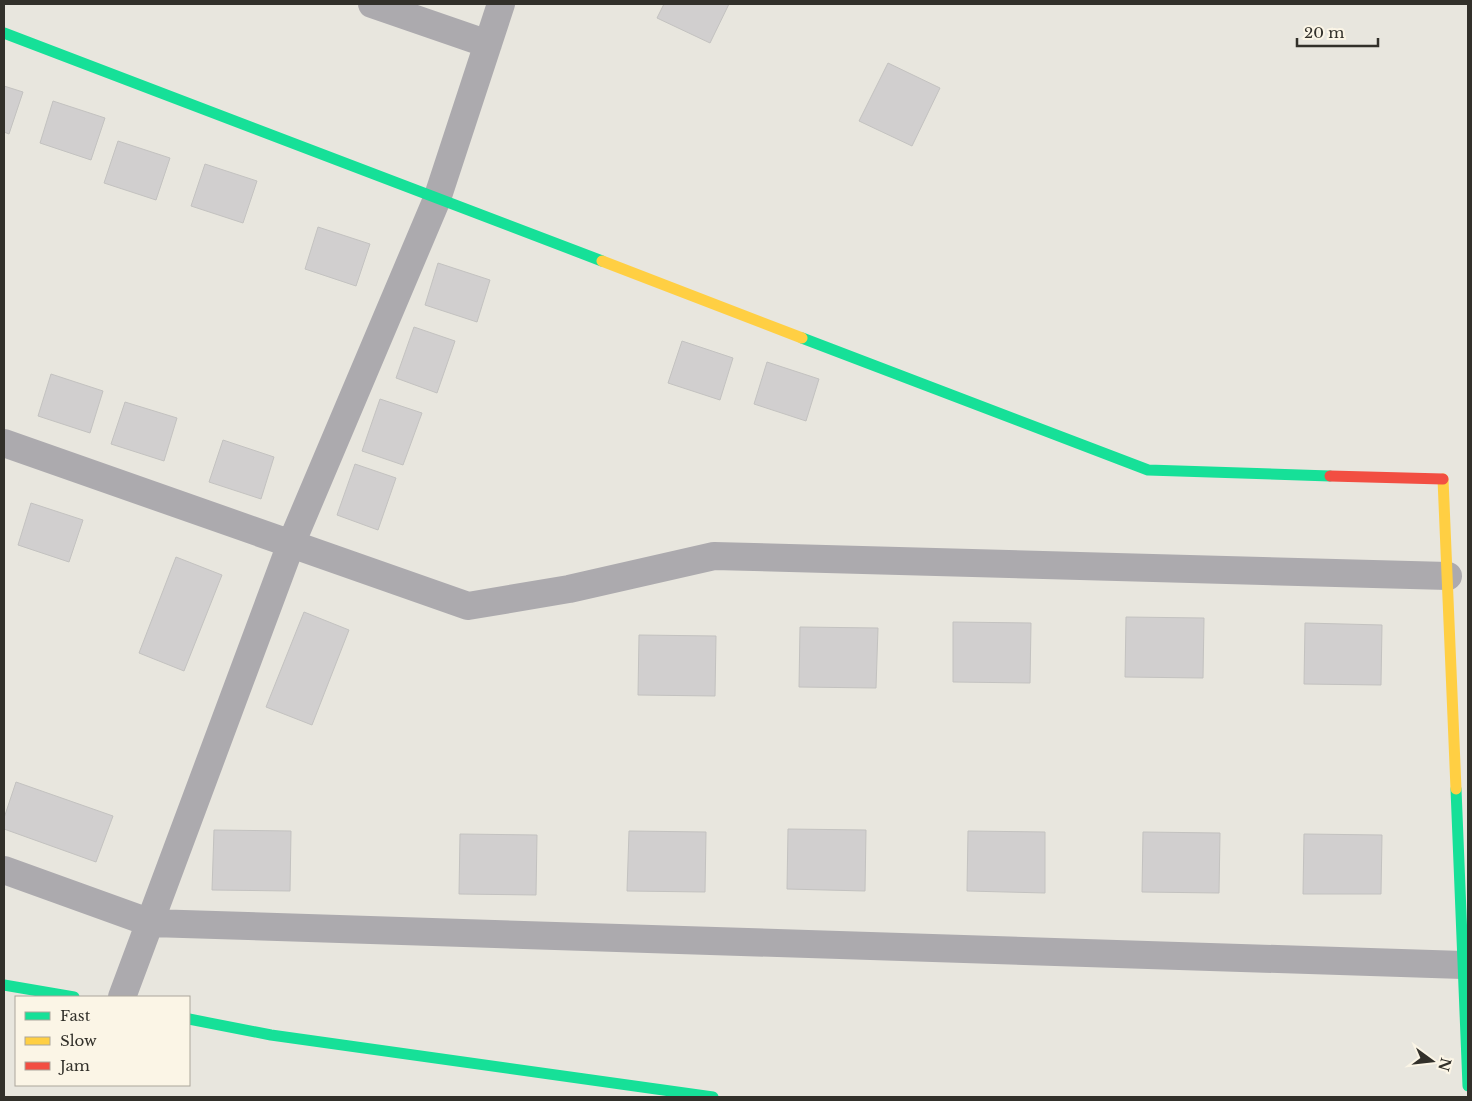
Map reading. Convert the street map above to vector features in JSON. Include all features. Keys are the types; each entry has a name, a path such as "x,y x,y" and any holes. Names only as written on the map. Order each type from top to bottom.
{"street":[{"path":"372,4 488,44"},
{"path":"122,996 291,544 437,199 501,4"},
{"path":"4,33 1148,470 1444,479 1468,1086"},
{"path":"4,443 468,606 569,589 714,556 1448,576"},
{"path":"4,870 151,923 1463,965"},
{"path":"4,985 68,996"},
{"path":"190,1019 271,1035 713,1097"}],"building":[{"path":"664,4 729,4 710,43 657,18"},
{"path":"888,63 940,88 912,146 859,121"},
{"path":"4,86 23,92 9,134 4,132"},
{"path":"53,101 105,118 91,160 40,143"},
{"path":"118,141 170,158 156,200 104,183"},
{"path":"205,164 257,181 243,223 191,206"},
{"path":"318,227 370,244 356,286 305,269"},
{"path":"438,263 490,280 477,322 425,305"},
{"path":"414,327 455,341 437,393 396,378"},
{"path":"682,341 733,358 720,400 668,383"},
{"path":"767,362 819,379 806,421 754,404"},
{"path":"51,374 103,391 90,433 38,416"},
{"path":"380,399 422,413 403,465 362,451"},
{"path":"125,402 177,418 164,461 111,444"},
{"path":"223,440 274,457 261,499 209,482"},
{"path":"355,464 396,478 378,530 337,515"},
{"path":"31,503 83,520 69,562 18,545"},
{"path":"176,557 222,575 184,671 139,653"},
{"path":"304,612 349,630 312,725 266,707"},
{"path":"1126,617 1204,618 1203,678 1125,677"},
{"path":"953,622 1031,623 1030,683 953,682"},
{"path":"1305,623 1382,625 1381,685 1304,684"},
{"path":"800,627 878,628 876,688 799,687"},
{"path":"639,635 716,636 715,696 638,695"},
{"path":"16,782 113,816 96,862 4,829 4,818"},
{"path":"788,829 866,830 865,891 787,889"},
{"path":"214,830 291,831 290,891 212,890"},
{"path":"629,831 706,832 705,892 627,891"},
{"path":"968,831 1045,832 1045,893 967,891"},
{"path":"1143,832 1220,833 1219,893 1142,892"},
{"path":"460,834 537,835 536,895 459,894"},
{"path":"1304,834 1382,835 1381,894 1303,894"}],"traffic: fast":[{"path":"4,33 602,261"},
{"path":"802,338 1148,470 1330,476"},
{"path":"1456,789 1468,1086"},
{"path":"4,985 68,996"},
{"path":"190,1019 271,1035 713,1097"}],"traffic: slow":[{"path":"602,261 802,338"},
{"path":"1443,479 1456,789"}],"traffic: jam":[{"path":"1330,476 1443,479"}]}
